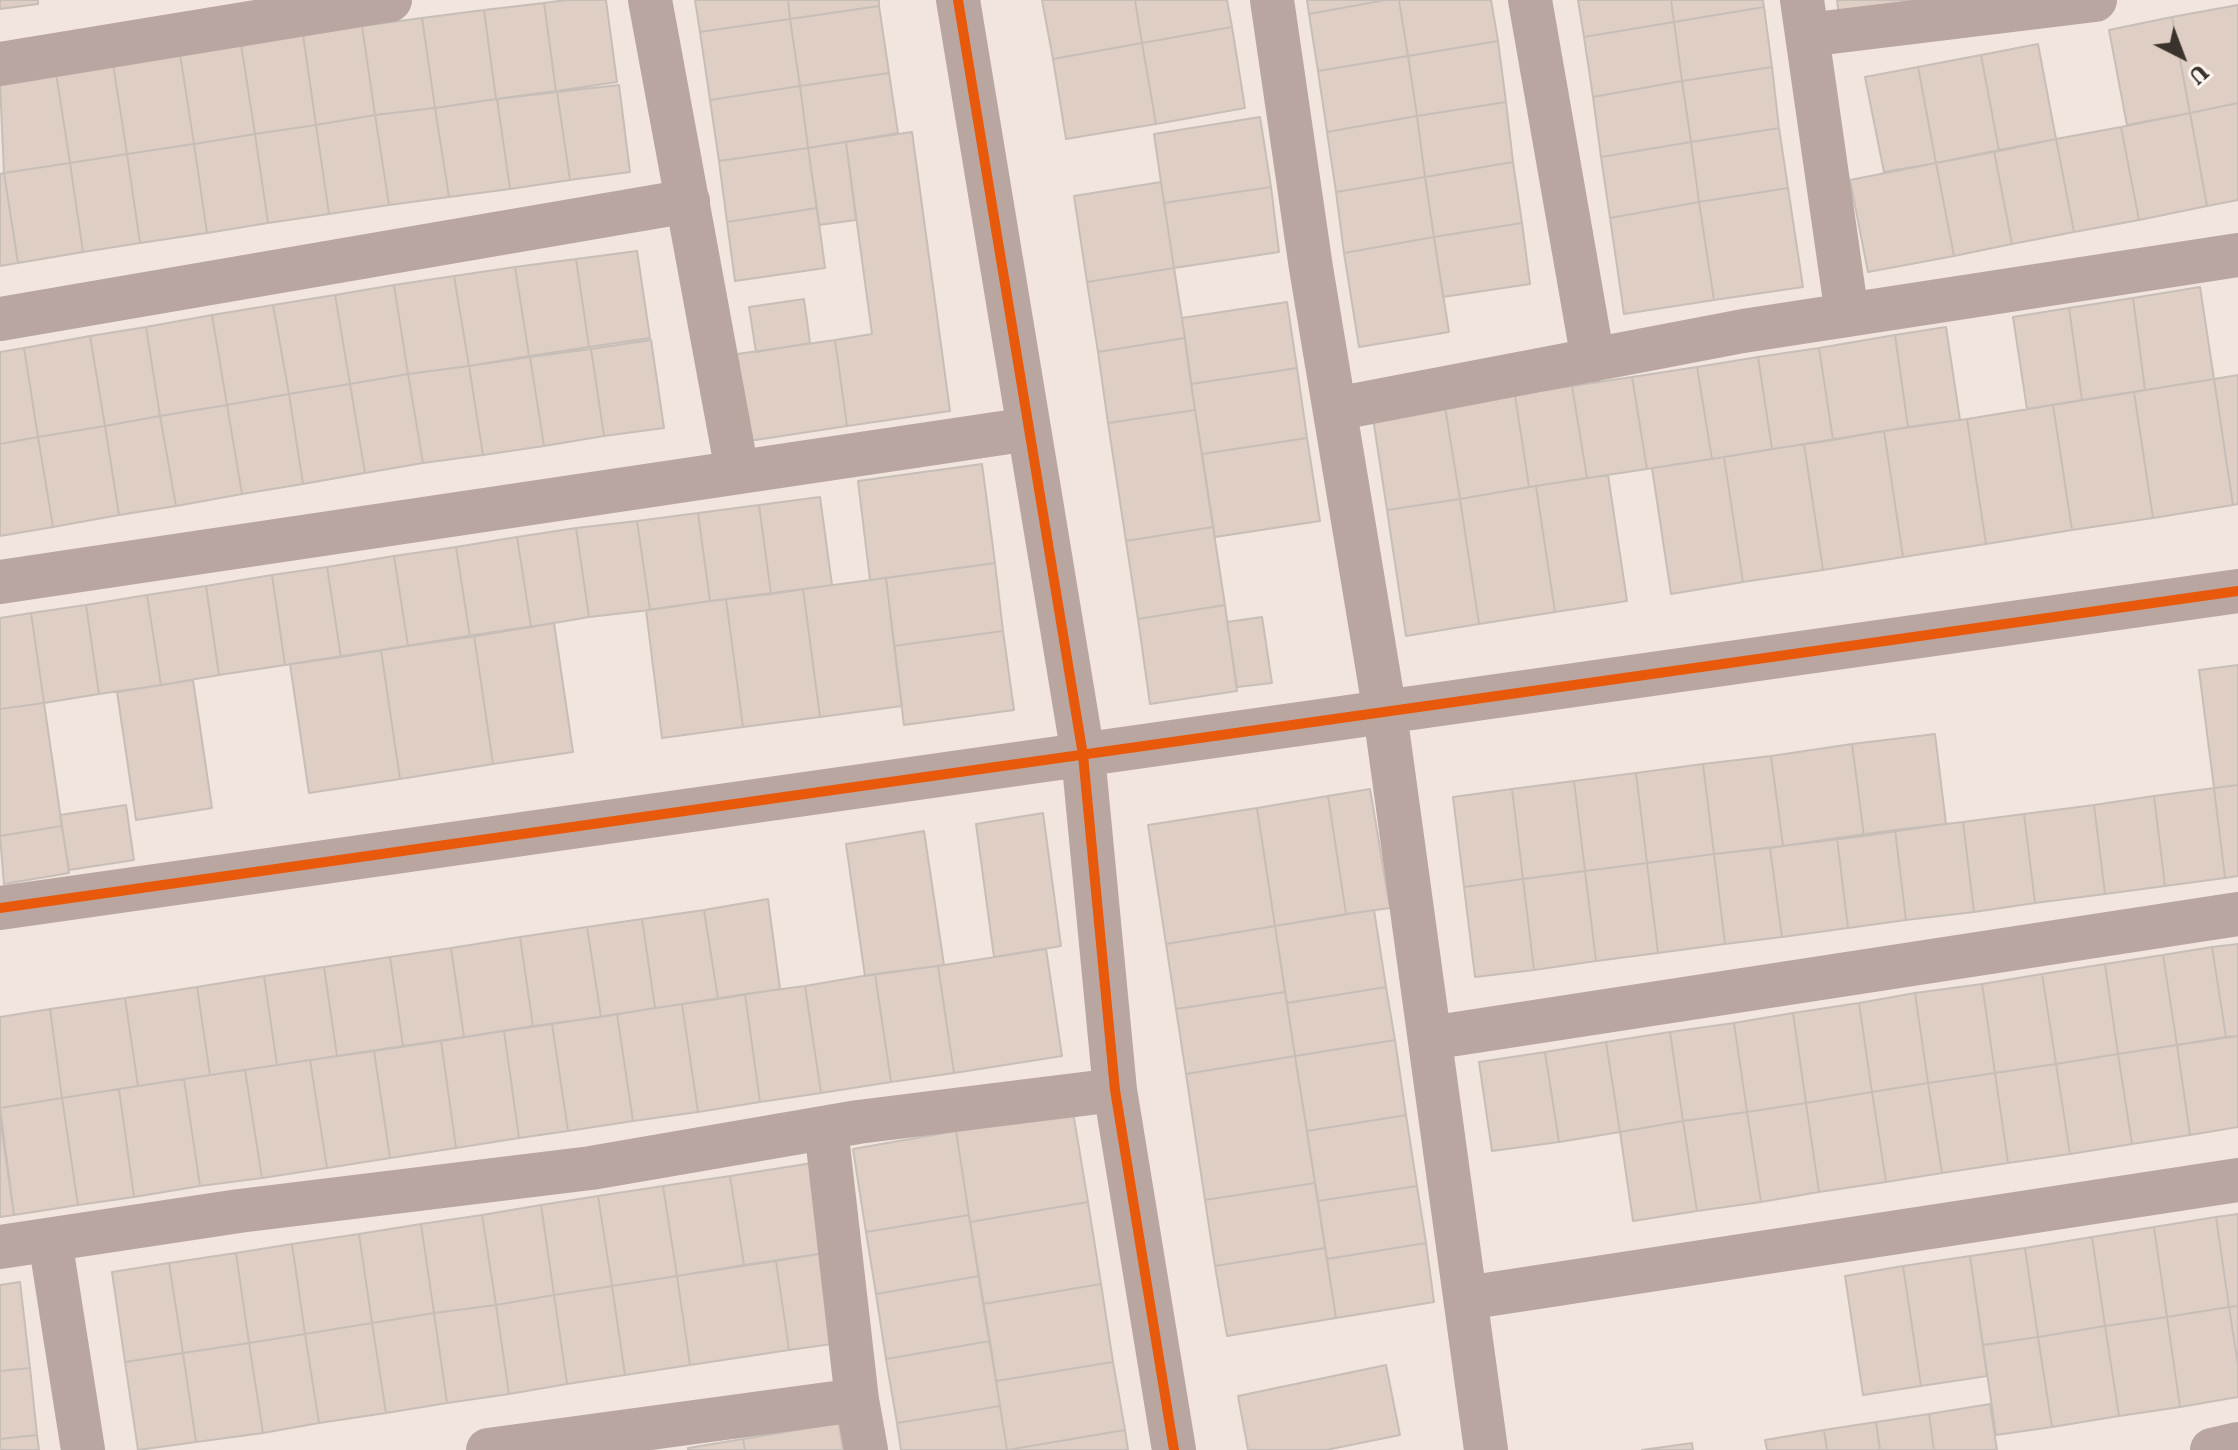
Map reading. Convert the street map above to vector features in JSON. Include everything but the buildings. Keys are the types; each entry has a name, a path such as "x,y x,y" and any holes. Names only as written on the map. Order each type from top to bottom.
{"street":[{"path":"0,64 390,0"},
{"path":"650,0 737,471"},
{"path":"958,0 1083,755 1115,1090 1174,1450"},
{"path":"1272,0 1385,713 1486,1450"},
{"path":"1530,0 1593,360"},
{"path":"1847,315 1805,18 2080,1"},
{"path":"0,319 688,201"},
{"path":"1335,409 1847,315 2238,255"},
{"path":"0,582 1029,429"},
{"path":"0,908 2238,591"},
{"path":"1430,1038 2238,914"},
{"path":"0,1247 239,1211 591,1168 826,1128 1115,1090"},
{"path":"826,1128 857,1400 866,1450"},
{"path":"1466,1298 2238,1180"},
{"path":"50,1240 83,1450"},
{"path":"488,1450 605,1442 857,1400"},
{"path":"2212,1450 2238,1444"}],"cycle path":[{"path":"958,0 1083,755 1115,1090 1174,1450"},
{"path":"0,908 2238,591"}]}
